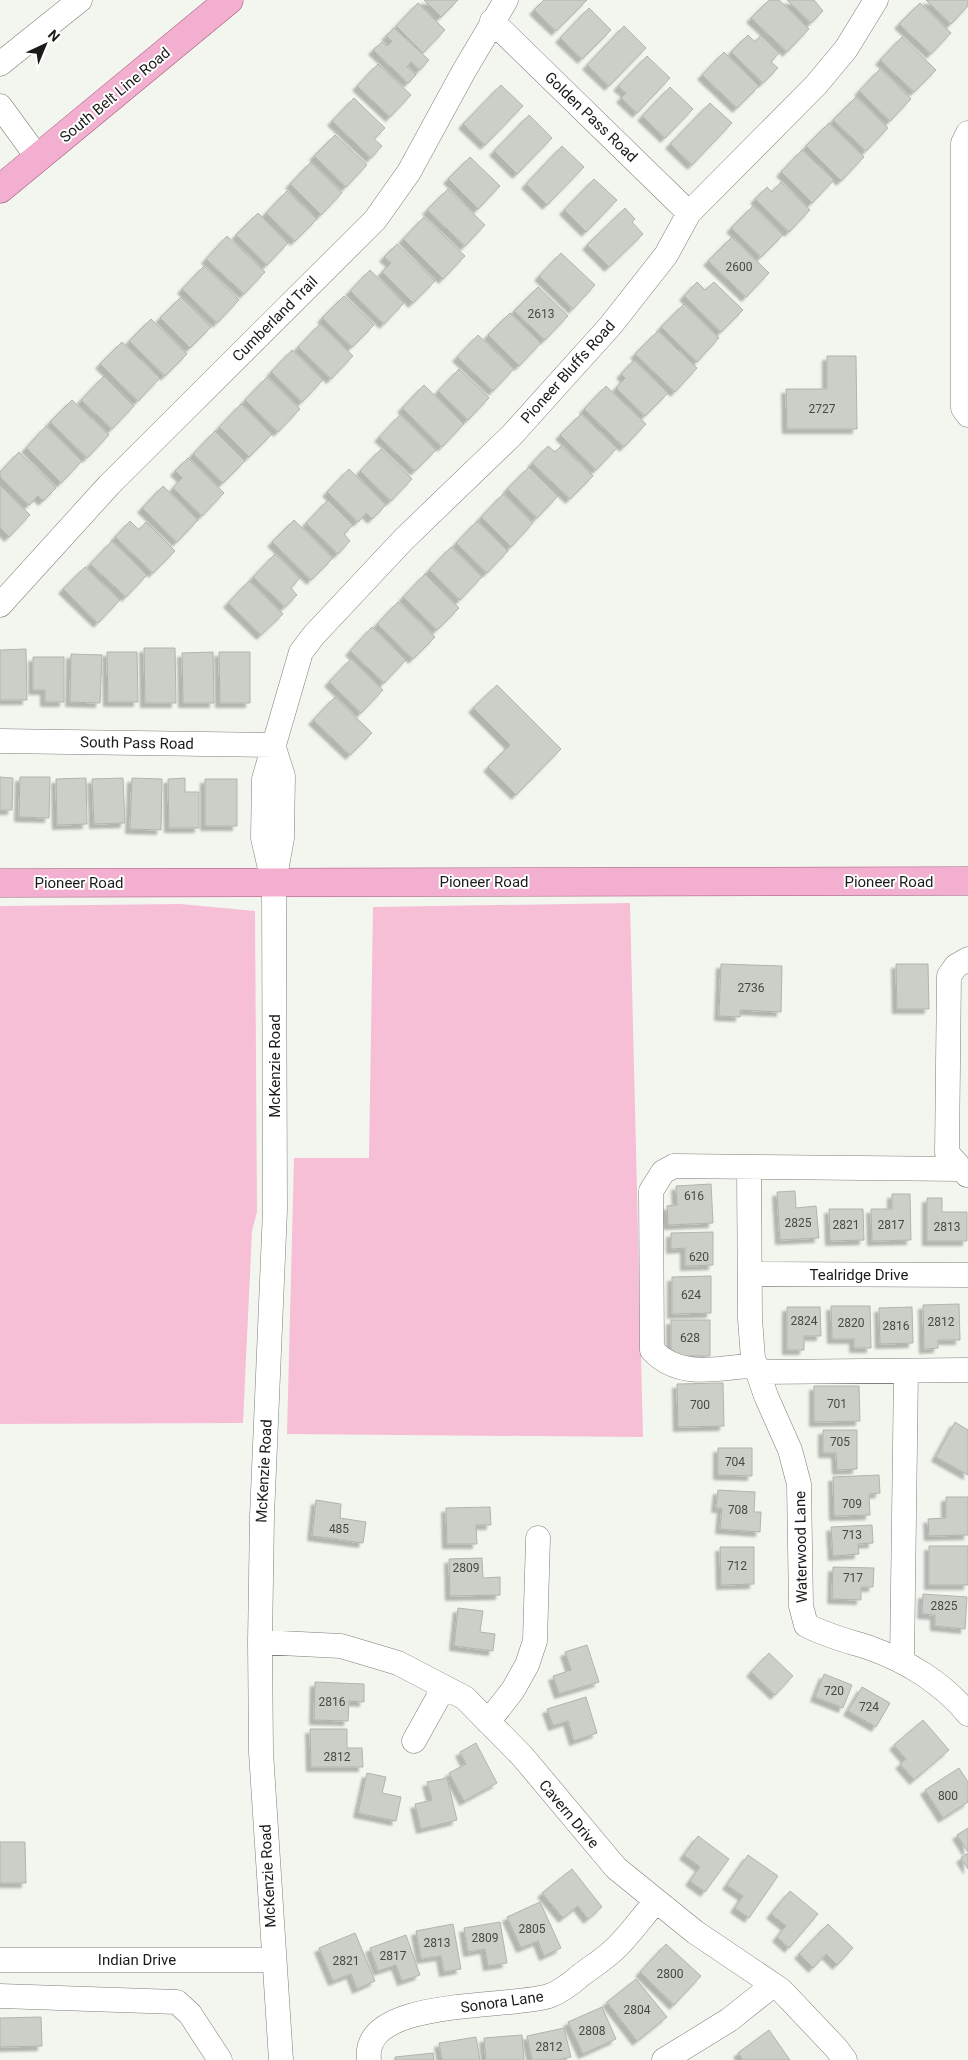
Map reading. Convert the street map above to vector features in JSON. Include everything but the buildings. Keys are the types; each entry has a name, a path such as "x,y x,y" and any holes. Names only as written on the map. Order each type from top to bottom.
{"main road":[{"name":"South Belt Line Road","path":"0,189 229,0"},
{"name":"Pioneer Road","path":"0,883 968,881"}],"street":[{"path":"0,64 80,0"},
{"name":"Cumberland Trail","path":"0,605 109,485 375,220 409,172 492,20 506,0"},
{"name":"Pioneer Bluffs Road","path":"274,882 263,838 264,779 301,652 314,634 404,539 511,436 611,325 666,255 689,213 816,85 846,49 876,0"},
{"name":"Golden Pass Road","path":"492,20 689,213"},
{"path":"0,106 38,158"},
{"path":"968,133 963,143 963,408 968,415"},
{"name":"South Pass Road","path":"0,741 273,745"},
{"name":"McKenzie Road","path":"274,882 275,1210 262,1516 260,1642 261,1752 273,1960 281,2060"},
{"path":"965,1172 947,1153 949,976 956,966 968,959"},
{"path":"965,1172 674,1166 663,1172 651,1191 652,1350 662,1361 687,1371 757,1369 906,1372 968,1370"},
{"name":"Waterwood Lane","path":"748,1168 750,1319 757,1369 790,1450 800,1484 801,1606 806,1624 826,1636 871,1649 902,1661 964,1701"},
{"name":"Tealridge Drive","path":"750,1274 968,1275"},
{"path":"902,1661 906,1372"},
{"path":"488,1722 513,1690 527,1665 535,1641 538,1538"},
{"name":"Cavern Drive","path":"260,1642 341,1646 398,1662 465,1698 523,1757 616,1868 695,1932 781,1990 830,2041 845,2060"},
{"path":"414,1741 444,1687"},
{"name":"Sonora Lane","path":"368,2060 367,2047 373,2036 382,2027 396,2020 445,2009 515,2002 550,1996 573,1982 617,1948 656,1901"},
{"name":"Indian Drive","path":"0,1960 273,1960"},
{"path":"664,2060 729,2020 773,1985"},
{"path":"0,1996 178,2002 190,2014 220,2060"}],"shaded area":[{"path":"630,903 643,1437 287,1434 294,1158 369,1158 373,907"},
{"path":"180,904 255,911 257,1212 252,1231 243,1423 0,1424 0,906"}]}
